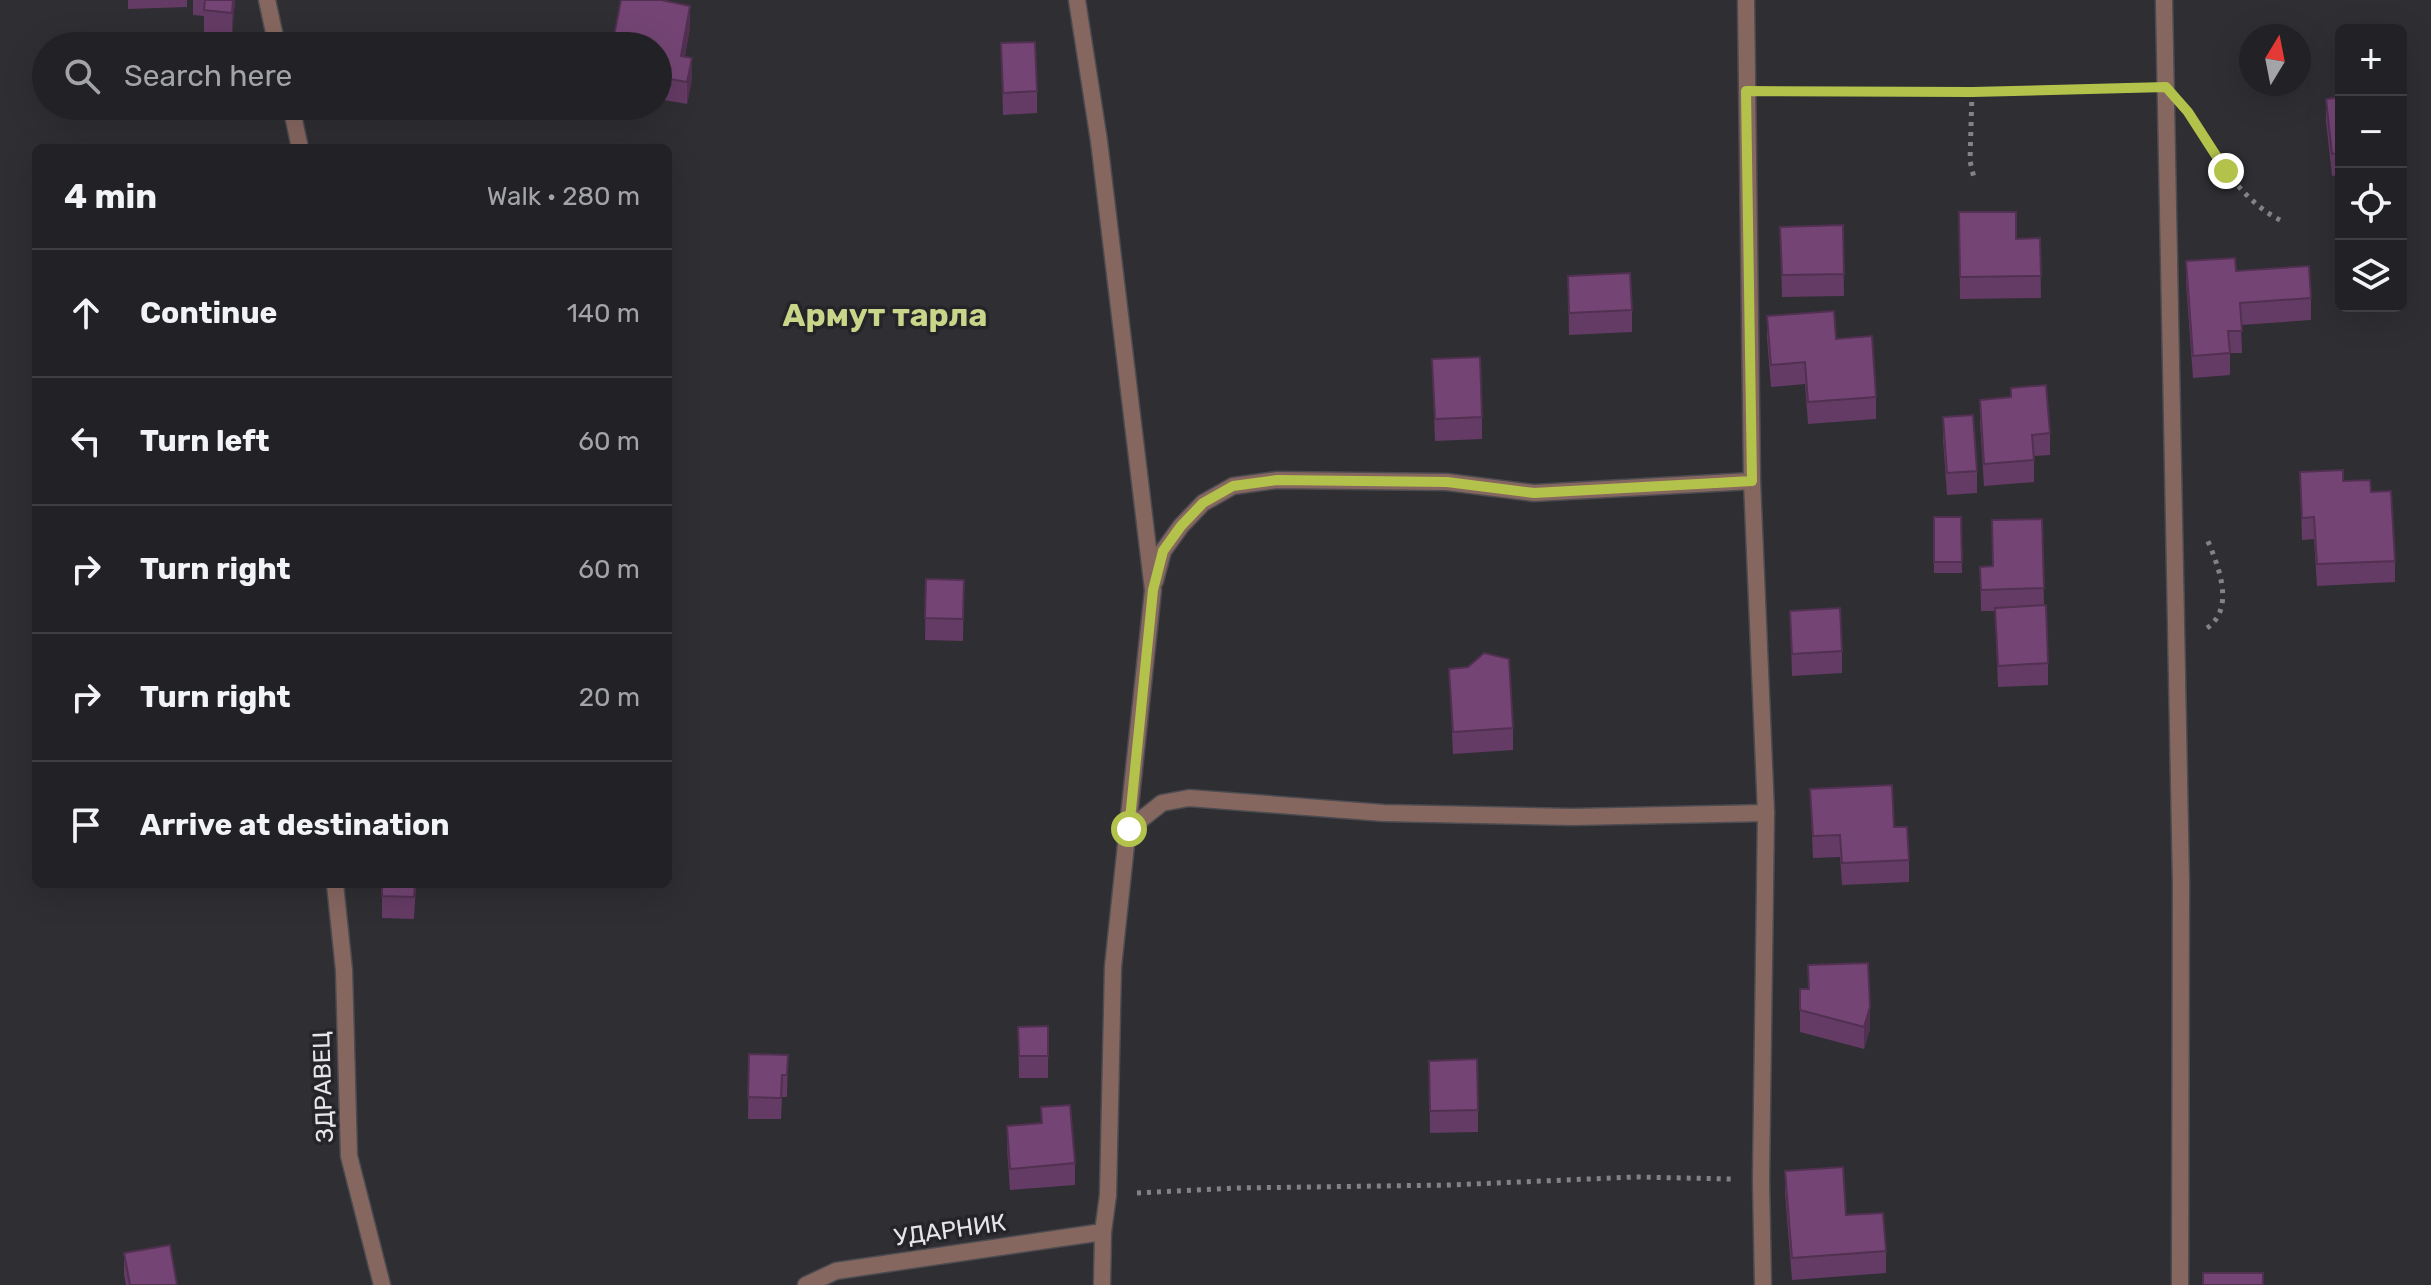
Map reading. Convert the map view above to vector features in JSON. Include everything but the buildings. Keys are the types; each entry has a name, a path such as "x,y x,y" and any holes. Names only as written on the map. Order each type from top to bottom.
{"street":[{"path":"267,0 274,32"},
{"path":"1077,0 1099,141 1153,590"},
{"path":"1746,0 1752,481 1766,813 1761,1180 1763,1285"},
{"path":"2164,0 2181,884 2180,1285"},
{"path":"294,120 299,144"},
{"path":"1102,1285 1103,1232 1108,1195 1113,967 1153,590 1163,551 1181,526 1203,503 1233,486 1277,480 1447,482 1534,493 1752,481"},
{"path":"1129,829 1162,803 1189,798 1384,813 1572,817 1766,813"},
{"name":"ЗДРАВЕЦ","path":"335,888 344,970 349,1156 382,1285"},
{"name":"УДАРНИК","path":"806,1285 836,1271 1103,1232"}],"path":[{"path":"1746,91 1972,92 2166,87 2188,112 2226,171 2261,211 2280,220"},
{"path":"1972,92 1970,161 1974,178"},
{"path":"1108,1195 1238,1188 1450,1185 1635,1177 1761,1180"}],"district":[{"name":"Армут тарла","path":"885,315"}],"route":[{"path":"1129,829 1153,590 1163,551 1203,503 1233,486 1277,480 1447,482 1534,493 1752,481 1746,91 1972,92 2166,87 2188,112 2226,171"}]}
